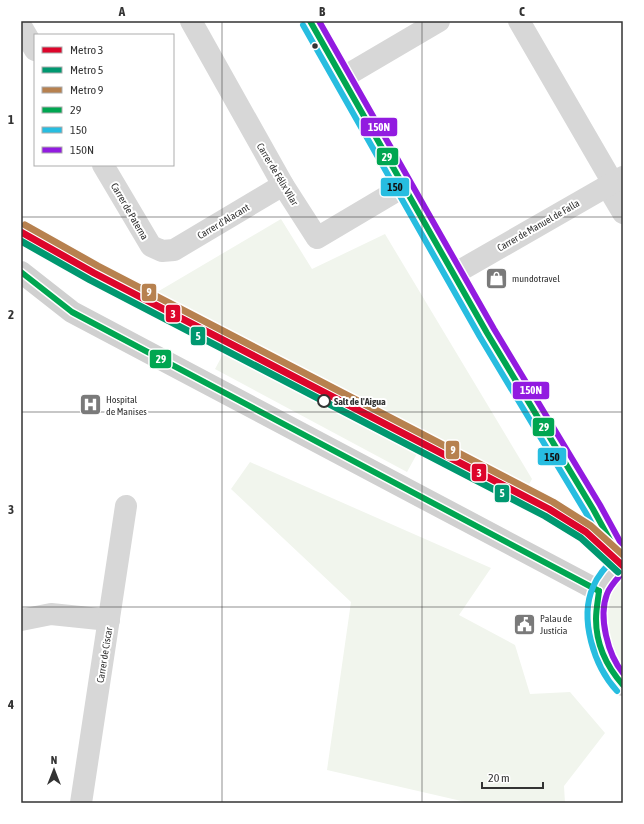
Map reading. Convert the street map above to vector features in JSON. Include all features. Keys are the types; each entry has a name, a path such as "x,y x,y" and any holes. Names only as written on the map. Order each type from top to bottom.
{"main road":[{"path":"310,21 487,333 593,509 623,562 609,575 599,592 596,621 601,647 607,663 616,678 623,685"},
{"path":"21,272 72,312 599,592"}],"street":[{"name":"Carrer de Félix Vilar","path":"191,21 283,185 318,238 403,187"},
{"path":"342,78 439,21"},
{"path":"519,21 615,182 623,212"},
{"path":"21,26 34,48"},
{"name":"Carrer de Paterna","path":"104,166 150,246 162,251"},
{"name":"Carrer de Manuel de Falla","path":"454,274 615,182"},
{"name":"Carrer d'Alacant","path":"162,251 174,250 283,185"},
{"name":"Carrer de Ciscar","path":"81,803 126,506"},
{"path":"21,620 51,614 109,620"}],"shaded area":[{"path":"281,219 312,269 385,234 532,479 524,493 424,441 407,472 215,369 230,341 147,298"},
{"path":"250,462 491,568 459,615 515,645 530,694 570,692 605,733 564,786 565,803 470,803 327,770 351,602 231,489"},
{"path":"623,580 623,664 612,644 607,620 607,609 615,588"}],"metro line":[{"name":"9","path":"25,225 98,266 553,502 591,526 623,555"},
{"name":"3","path":"21,232 94,273 549,509 586,532 623,566"},
{"name":"5","path":"21,241 90,280 545,516 581,538 618,572"}],"transit line":[{"name":"29","path":"310,21 487,333 593,509 622,562"},
{"name":"150N","path":"319,21 494,329 600,505 623,547"},
{"name":"150","path":"303,25 480,337 586,513 615,566"},
{"name":"29","path":"21,272 72,312 599,591"},
{"name":"150","path":"617,691 609,681 596,656 588,627 588,613 589,600 595,582 618,555"},
{"name":"150N","path":"623,572 608,591 604,603 604,624 606,635 613,656 623,673"},
{"name":"29","path":"599,591 596,619 600,646 607,663 623,685"}],"place":[{"name":"mundotravel","path":"497,278"},
{"name":"Salt de l'Aigua","path":"324,401"},
{"name":"Hospital de Manises","path":"90,405"},
{"name":"Palau de Justícia","path":"524,624"}]}
